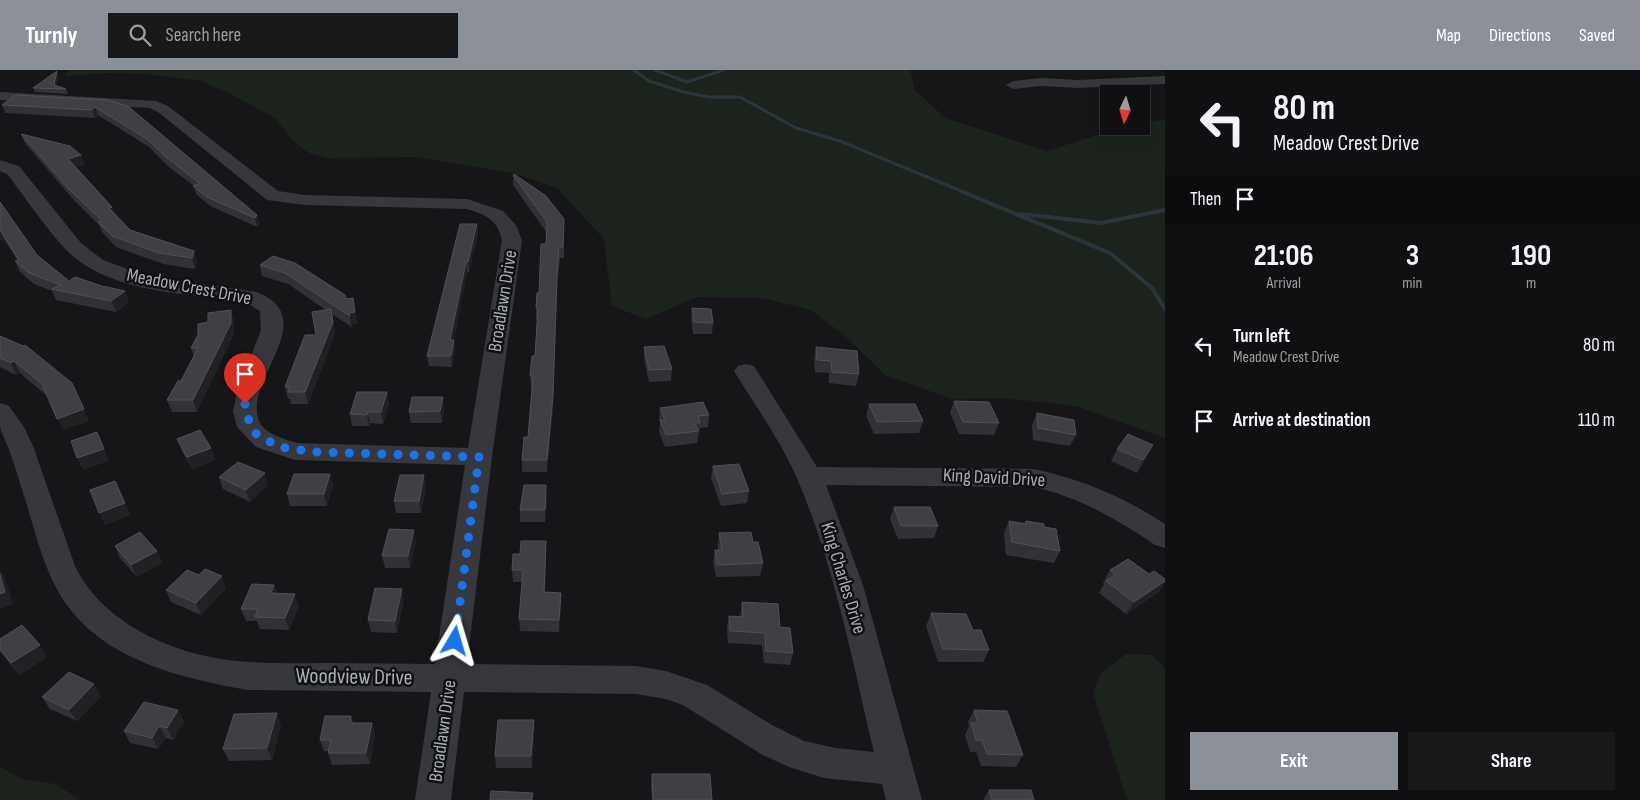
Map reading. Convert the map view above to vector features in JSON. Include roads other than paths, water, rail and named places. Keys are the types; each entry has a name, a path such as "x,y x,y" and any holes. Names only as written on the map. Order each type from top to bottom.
{"street":[{"path":"1013,85 1040,82 1078,84 1165,80"},
{"name":"Broadlawn Drive","path":"0,96 135,102 158,106 265,192 282,198 452,203 480,207 498,215 510,229 512,240 479,457 433,800"},
{"name":"Meadow Crest Drive","path":"0,165 13,170 74,247 96,264 140,280 249,296 262,301 271,309 273,333 245,404 249,423 255,433 264,440 279,447 295,451 479,457"},
{"name":"King Charles Drive","path":"746,371 773,412 809,476 848,585 904,800"},
{"name":"Woodview Drive","path":"0,411 14,431 60,561 73,589 92,614 115,634 156,654 204,669 248,676 636,680 661,684 693,694 760,736 802,756 840,765 896,769"},
{"name":"King David Drive","path":"809,476 1034,478 1057,482 1102,500 1165,538"}],"waterway":[{"path":"634,70 649,81 684,92 709,97 740,97 796,128 840,141 966,193"},
{"path":"655,70 687,82 724,70"},
{"path":"963,192 1110,253 1152,288 1165,309"},
{"path":"1021,214 1101,223 1165,210"}]}
